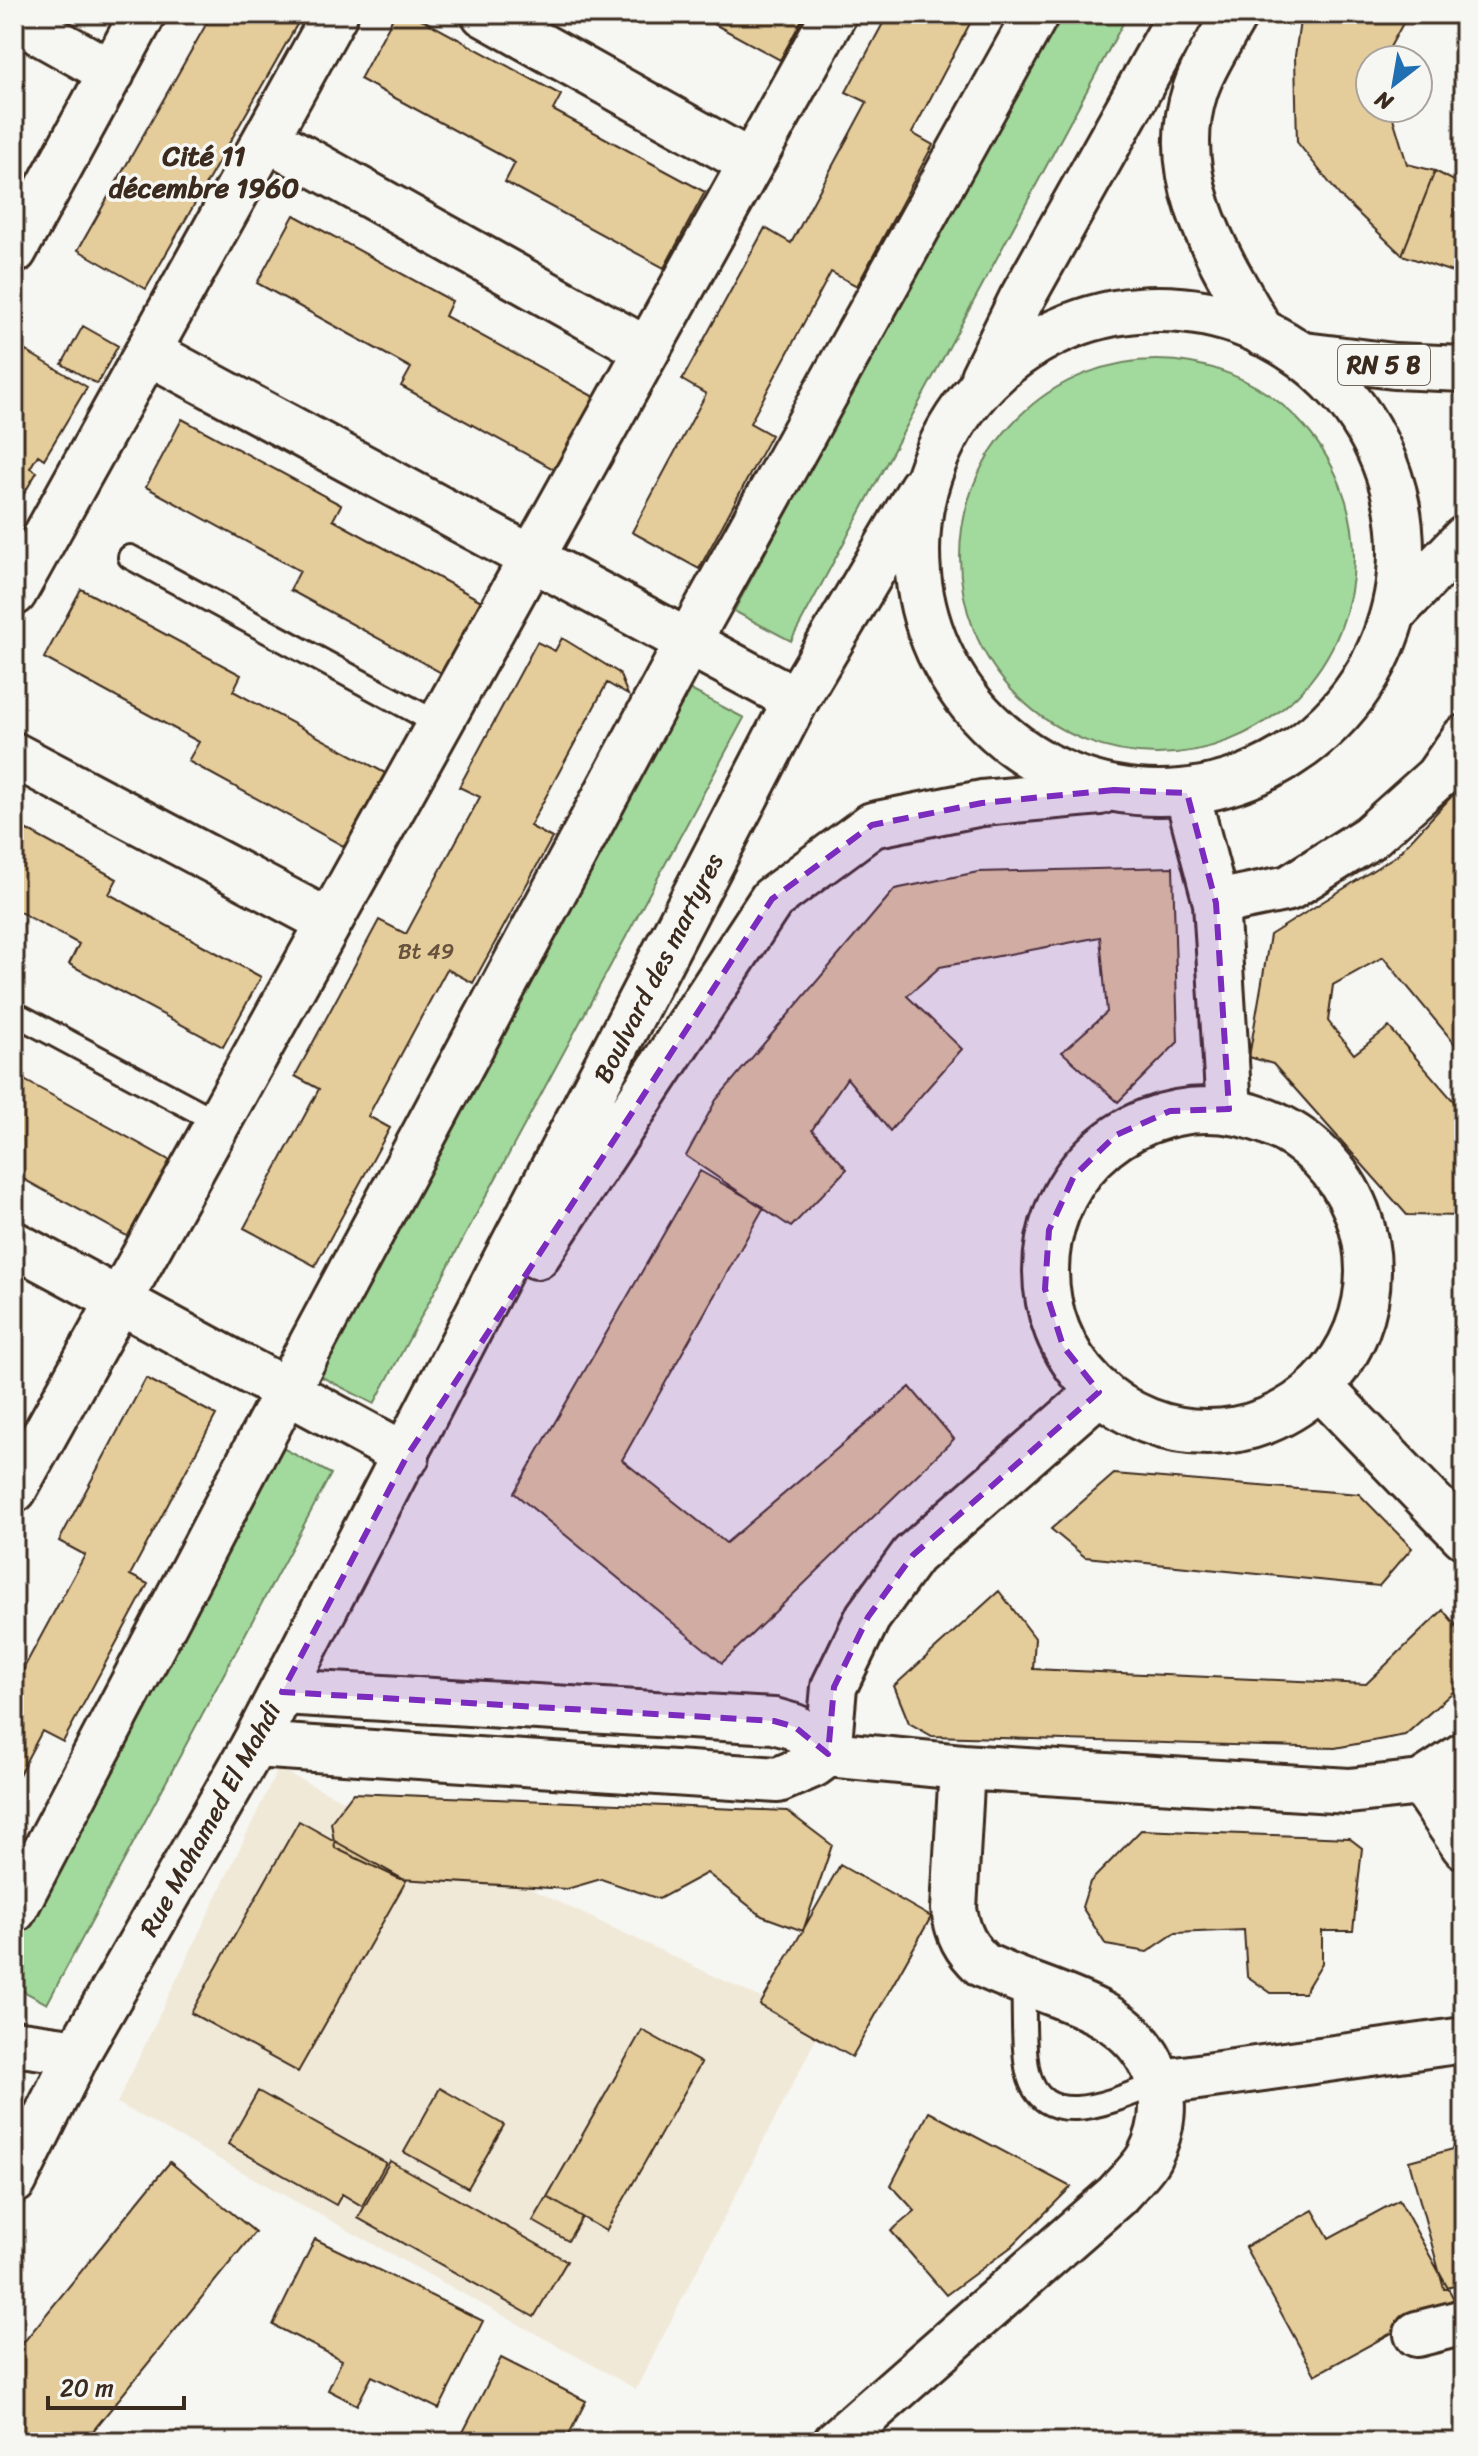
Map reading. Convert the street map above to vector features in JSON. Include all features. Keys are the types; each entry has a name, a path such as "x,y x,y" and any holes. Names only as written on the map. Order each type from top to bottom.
{"main road":[{"path":"14,251 143,14"},
{"path":"14,593 150,353 335,14"},
{"path":"484,14 751,163"},
{"path":"14,1490 834,14"},
{"path":"14,1910 287,1390 688,642 1036,14"},
{"path":"973,395 1021,300 1181,14"},
{"path":"1235,14 1195,90 1188,131 1189,171 1198,211 1214,249 1262,333"},
{"path":"14,18 112,73"},
{"path":"267,138 647,350"},
{"path":"14,1244 407,1456 772,899 872,825 982,803 1114,790 1187,793 1258,774 1320,734 1367,678 1396,610 1402,539 1389,470 1355,406 1304,355 1234,320 1156,307 1079,320 1010,358 955,414 922,487 915,567 933,644 976,712 1038,763 1114,790"},
{"path":"150,353 796,700"},
{"name":"RN 5 B","path":"1304,355 1394,366 1464,369"},
{"name":"Boulvard des martyres","path":"407,1456 796,700 922,487"},
{"path":"1396,610 1464,539"},
{"path":"1216,903 1289,888 1370,837 1437,777 1464,738"},
{"path":"14,755 329,922"},
{"path":"1187,793 1216,903 1229,1109"},
{"path":"1229,1109 1287,1129 1333,1167 1363,1220 1371,1281 1356,1339 1321,1388 1270,1422 1211,1434 1151,1423 1099,1392 1063,1346 1045,1289 1049,1230 1074,1176 1116,1135 1170,1111 1229,1109"},
{"path":"1321,1388 1464,1536"},
{"path":"254,1745 778,1780 813,1765 828,1754 834,1687 868,1617 913,1555 1099,1392"},
{"name":"Rue Mohamed El Mahdi","path":"14,2181 78,2052 254,1745 407,1456"},
{"path":"282,1692 774,1721 795,1727 828,1754 962,1767 1349,1791 1445,1777 1464,1846"},
{"path":"836,2442 1117,2195 1149,2157 1161,2117 1162,2082 1150,2059 1130,2034 1102,2014 983,1965 968,1950 958,1932 954,1909 962,1767"},
{"path":"1162,2082 1464,2040"},
{"path":"14,2043 78,2052"},
{"path":"1417,2334 1464,2322"}],"lane":[{"path":"130,557 439,724"},
{"path":"14,1013 218,1122"},
{"path":"1023,1984 1028,2072 1045,2099 1058,2107 1088,2108 1162,2082"}],"highlighted area":[{"path":"1114,790 1187,793 1216,903 1229,1109 1170,1111 1116,1135 1074,1176 1049,1230 1045,1289 1063,1346 1099,1392 913,1555 868,1617 834,1687 828,1754 795,1727 774,1721 282,1692 407,1456 772,899 872,825 982,803"}],"shaded area":[{"path":"278,1769 822,2027 636,2389 117,2103"}],"green space":[{"path":"1056,14 1128,14 791,641 734,611"},
{"path":"1157,360 1195,364 1232,375 1266,394 1296,418 1320,448 1339,482 1350,519 1354,557 1350,595 1339,632 1320,666 1296,696 1266,720 1232,739 1195,750 1157,754 1119,750 1082,739 1048,720 1018,696 994,666 975,632 964,595 960,557 964,519 975,482 994,448 1018,418 1048,394 1082,375 1119,364"},
{"path":"685,687 744,718 374,1404 316,1374"},
{"path":"279,1446 331,1474 47,2004 14,1986 14,1940"}],"building":[{"path":"212,14 303,14 146,289 78,250"},
{"path":"395,14 412,14 561,95 553,110 705,192 664,268 505,182 515,163 360,79"},
{"path":"696,14 805,14 780,60"},
{"path":"888,14 975,14 912,133 933,145 857,286 831,272 750,423 771,435 699,569 632,532 706,394 682,380 765,228 791,243 867,102 846,92"},
{"path":"1301,14 1408,14 1392,44 1354,44 1354,124 1395,124 1407,164 1435,171 1402,255 1340,196 1297,142 1295,56"},
{"path":"1435,171 1464,186 1464,276 1402,255"},
{"path":"294,215 452,301 445,316 596,398 557,471 401,386 411,368 257,283"},
{"path":"83,326 118,346 97,384 62,364"},
{"path":"14,344 87,387 44,459 38,455 30,468 37,472 14,510"},
{"path":"182,419 341,505 333,520 485,603 445,675 290,590 300,571 146,487"},
{"path":"81,589 241,675 233,691 385,773 345,847 188,761 199,742 44,658"},
{"path":"562,638 619,673 628,695 607,683 530,826 552,838 473,983 447,969 368,1116 390,1128 315,1266 244,1228 319,1089 295,1076 379,920 406,934 480,797 459,787 537,642 555,651"},
{"path":"1464,783 1464,1055 1383,957 1333,985 1328,1021 1354,1054 1389,1027 1464,1113 1464,1216 1407,1215 1273,1064 1249,1057 1270,935 1397,855"},
{"path":"14,823 117,879 109,894 261,977 223,1047 69,964 79,944 14,909"},
{"path":"1173,867 1178,1042 1118,1102 1062,1052 1107,1012 1100,937 940,967 907,996 962,1049 890,1131 847,1078 812,1130 847,1169 791,1227 686,1156 716,1100 895,889 978,872"},
{"path":"17,1076 176,1164 134,1240 14,1174"},
{"path":"700,1171 764,1207 622,1460 726,1543 910,1387 954,1439 722,1663 514,1493"},
{"path":"146,1378 216,1415 130,1575 148,1584 63,1742 42,1731 14,1784 14,1686 85,1555 59,1541"},
{"path":"1114,1474 1359,1494 1412,1548 1379,1586 1085,1557 1051,1529"},
{"path":"999,1591 1035,1638 1033,1669 1366,1684 1443,1610 1464,1635 1464,1682 1405,1735 1335,1748 932,1736 909,1723 894,1686"},
{"path":"353,1793 787,1811 832,1845 803,1931 762,1916 707,1873 659,1899 601,1879 567,1889 400,1879 335,1848 331,1822"},
{"path":"299,1821 406,1881 298,2072 191,2013"},
{"path":"1141,1830 1349,1838 1362,1848 1353,1931 1322,1931 1322,1963 1304,1993 1271,1993 1247,1976 1244,1930 1175,1933 1147,1952 1106,1945 1082,1907 1090,1882"},
{"path":"840,1865 931,1917 852,2057 760,2005"},
{"path":"642,2030 701,2063 606,2231 547,2197"},
{"path":"440,2088 504,2125 468,2188 404,2152"},
{"path":"258,2091 386,2163 362,2206 342,2194 336,2205 228,2144"},
{"path":"929,2112 1071,2187 1011,2247 946,2295 891,2231 915,2211 891,2185"},
{"path":"1464,2146 1464,2283 1444,2289 1409,2161"},
{"path":"390,2161 567,2261 534,2317 358,2218"},
{"path":"170,2162 255,2232 84,2442 14,2442 14,2354"},
{"path":"547,2197 582,2217 568,2241 533,2221"},
{"path":"1399,2200 1454,2299 1315,2375 1245,2247 1313,2210 1329,2238"},
{"path":"315,2239 483,2321 439,2409 372,2376 357,2405 328,2390 342,2360 273,2325"},
{"path":"501,2358 586,2401 565,2442 458,2442"}],"district":[{"name":"Cité 11 décembre 1960","path":"204,171"}]}
